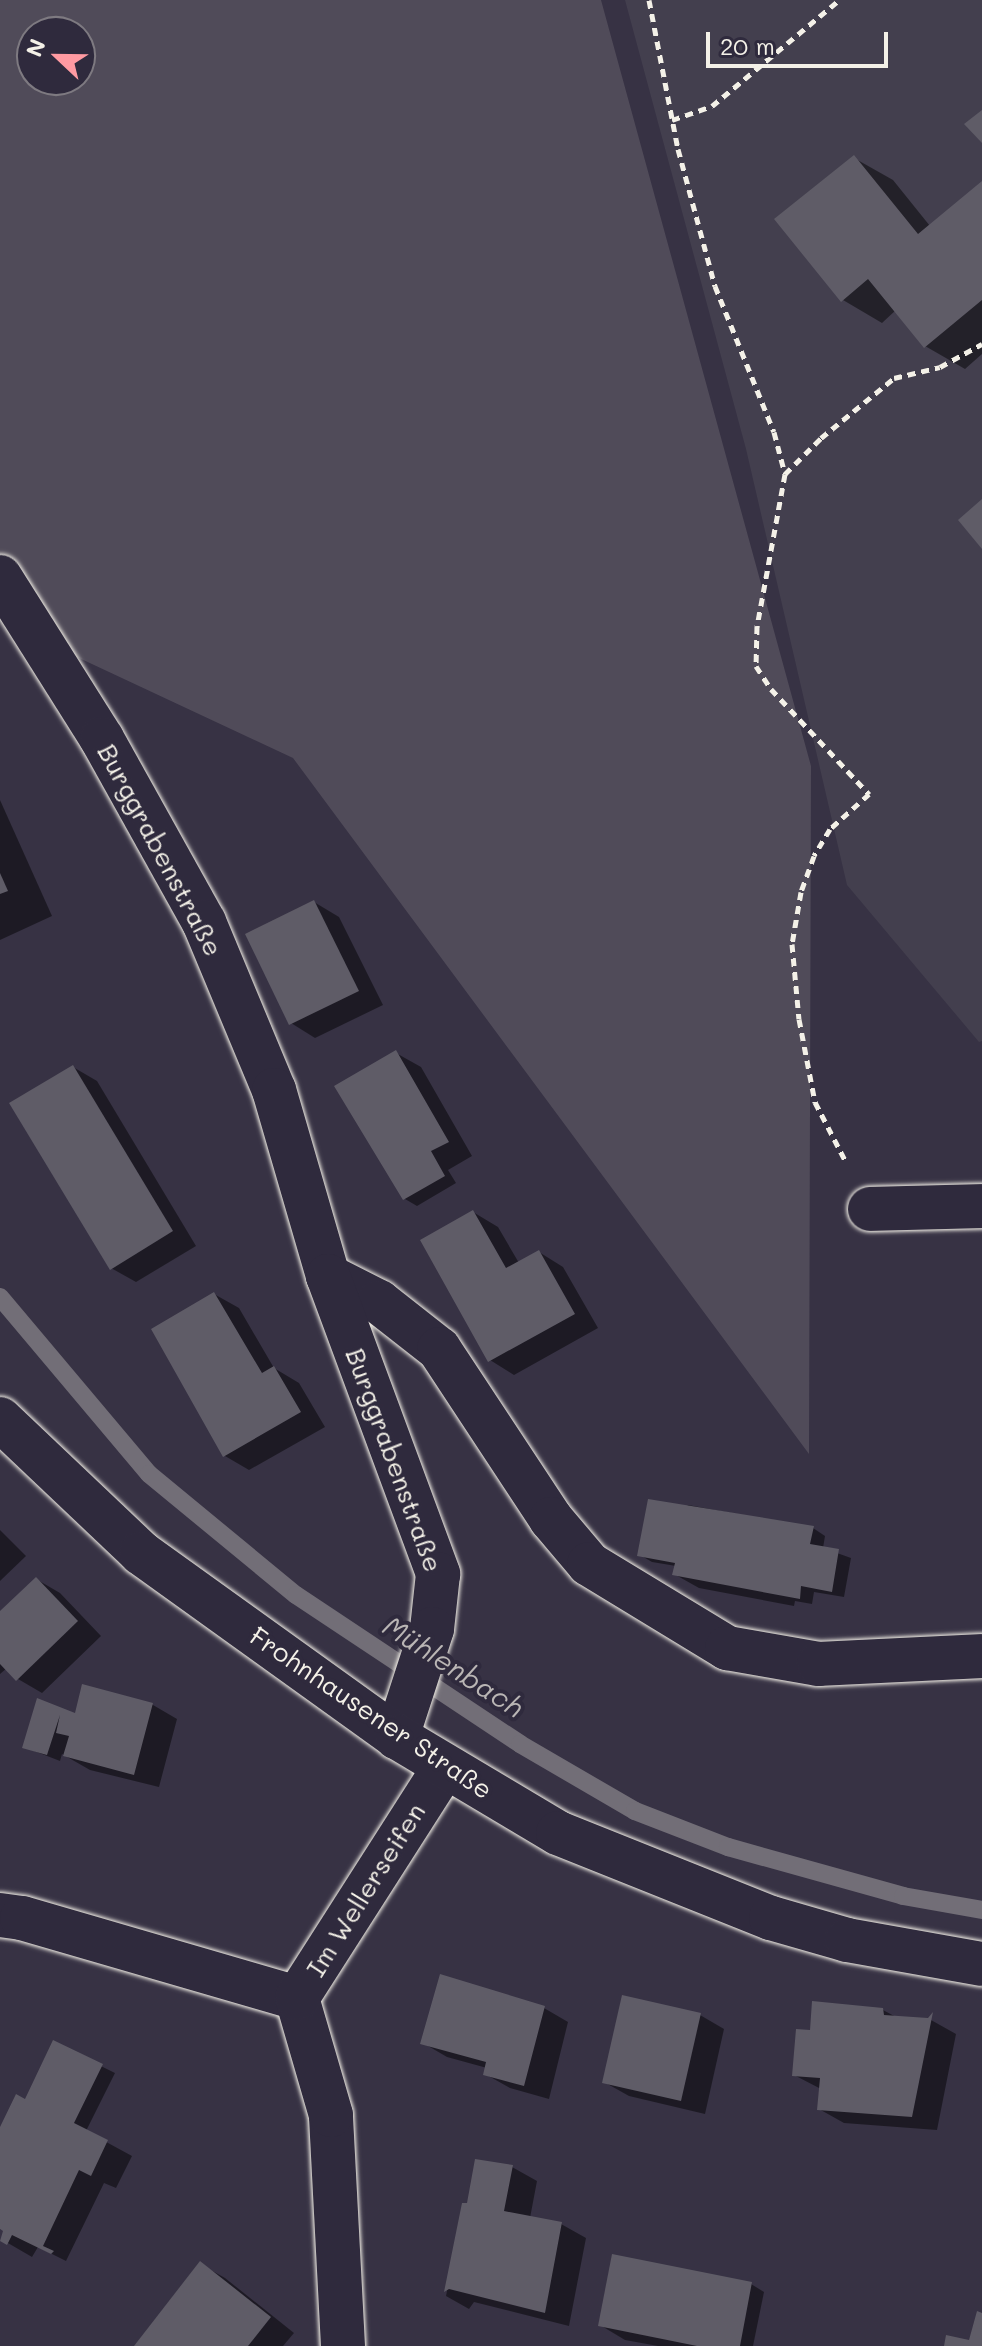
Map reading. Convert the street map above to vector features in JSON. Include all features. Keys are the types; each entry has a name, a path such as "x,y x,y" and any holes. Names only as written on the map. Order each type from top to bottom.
{"street":[{"name":"Burggrabenstraße","path":"0,577 102,739 204,922 274,1090 328,1276 438,1574 432,1629 397,1737"},
{"path":"870,1209 982,1206"},
{"path":"328,1276 379,1302 439,1349 551,1519 589,1564 727,1648 819,1664 982,1656"},
{"name":"Frohnhausener Straße","path":"0,1419 141,1553 397,1737 444,1768 558,1833 771,1918 847,1940 982,1964"},
{"name":"Im Wellerseifen","path":"343,2346 331,2115 297,1998 444,1768"},
{"path":"0,1915 22,1918 297,1998"}],"path":[{"path":"649,0 672,120 715,286 774,432 785,474 757,626 756,666 771,689 869,794 830,829 814,856 801,892 792,944 799,1019 815,1102 870,1209"},
{"path":"672,120 712,106 839,0"},
{"path":"785,474 821,438 894,378 940,367 982,344"}],"shaded area":[{"path":"0,0 601,0 811,766 809,1454 293,758 0,621"},
{"path":"625,0 982,0 982,1041 979,1042 847,885 746,449"}],"building":[{"path":"982,110 982,143 964,124"},
{"path":"854,155 918,234 982,181 982,300 924,348 868,279 841,302 774,219"},
{"path":"982,499 982,549 958,520"},
{"path":"0,873 8,891 0,894"},
{"path":"314,900 359,991 289,1025 245,934"},
{"path":"396,1050 449,1142 431,1151 445,1176 403,1200 334,1086"},
{"path":"73,1065 173,1231 110,1270 9,1103"},
{"path":"473,1210 506,1268 539,1250 575,1314 488,1362 420,1240"},
{"path":"214,1292 262,1373 274,1366 301,1412 223,1457 151,1329"},
{"path":"648,1499 814,1526 810,1544 839,1549 832,1592 801,1586 800,1599 672,1575 675,1563 637,1556"},
{"path":"36,1577 78,1621 16,1681 0,1664 0,1611"},
{"path":"82,1684 153,1703 134,1775 63,1756 69,1736 56,1733 60,1715 47,1755 22,1748 37,1698 75,1713"},
{"path":"440,1974 545,2006 524,2086 483,2075 486,2062 420,2044"},
{"path":"622,1995 701,2013 681,2101 602,2083"},
{"path":"812,2001 883,2008 884,2015 928,2018 933,2012 912,2117 817,2110 820,2078 792,2076 796,2029 810,2030"},
{"path":"53,2040 103,2064 74,2123 108,2140 91,2176 79,2170 43,2246 54,2251 51,2254 12,2235 7,2245 0,2241 3,2231 0,2229 0,2127 16,2094 25,2099"},
{"path":"475,2159 513,2165 504,2211 562,2222 545,2313 449,2289 444,2292 462,2203 467,2203"},
{"path":"612,2254 752,2282 740,2346 697,2346 598,2326"},
{"path":"200,2261 271,2317 248,2346 134,2346"},
{"path":"977,2311 982,2313 982,2346 944,2346 946,2335 969,2340"}],"waterway":[{"name":"Mühlenbach","path":"0,1297 149,1474 296,1595 520,1744 635,1811 728,1847 903,1896 982,1910"}]}
